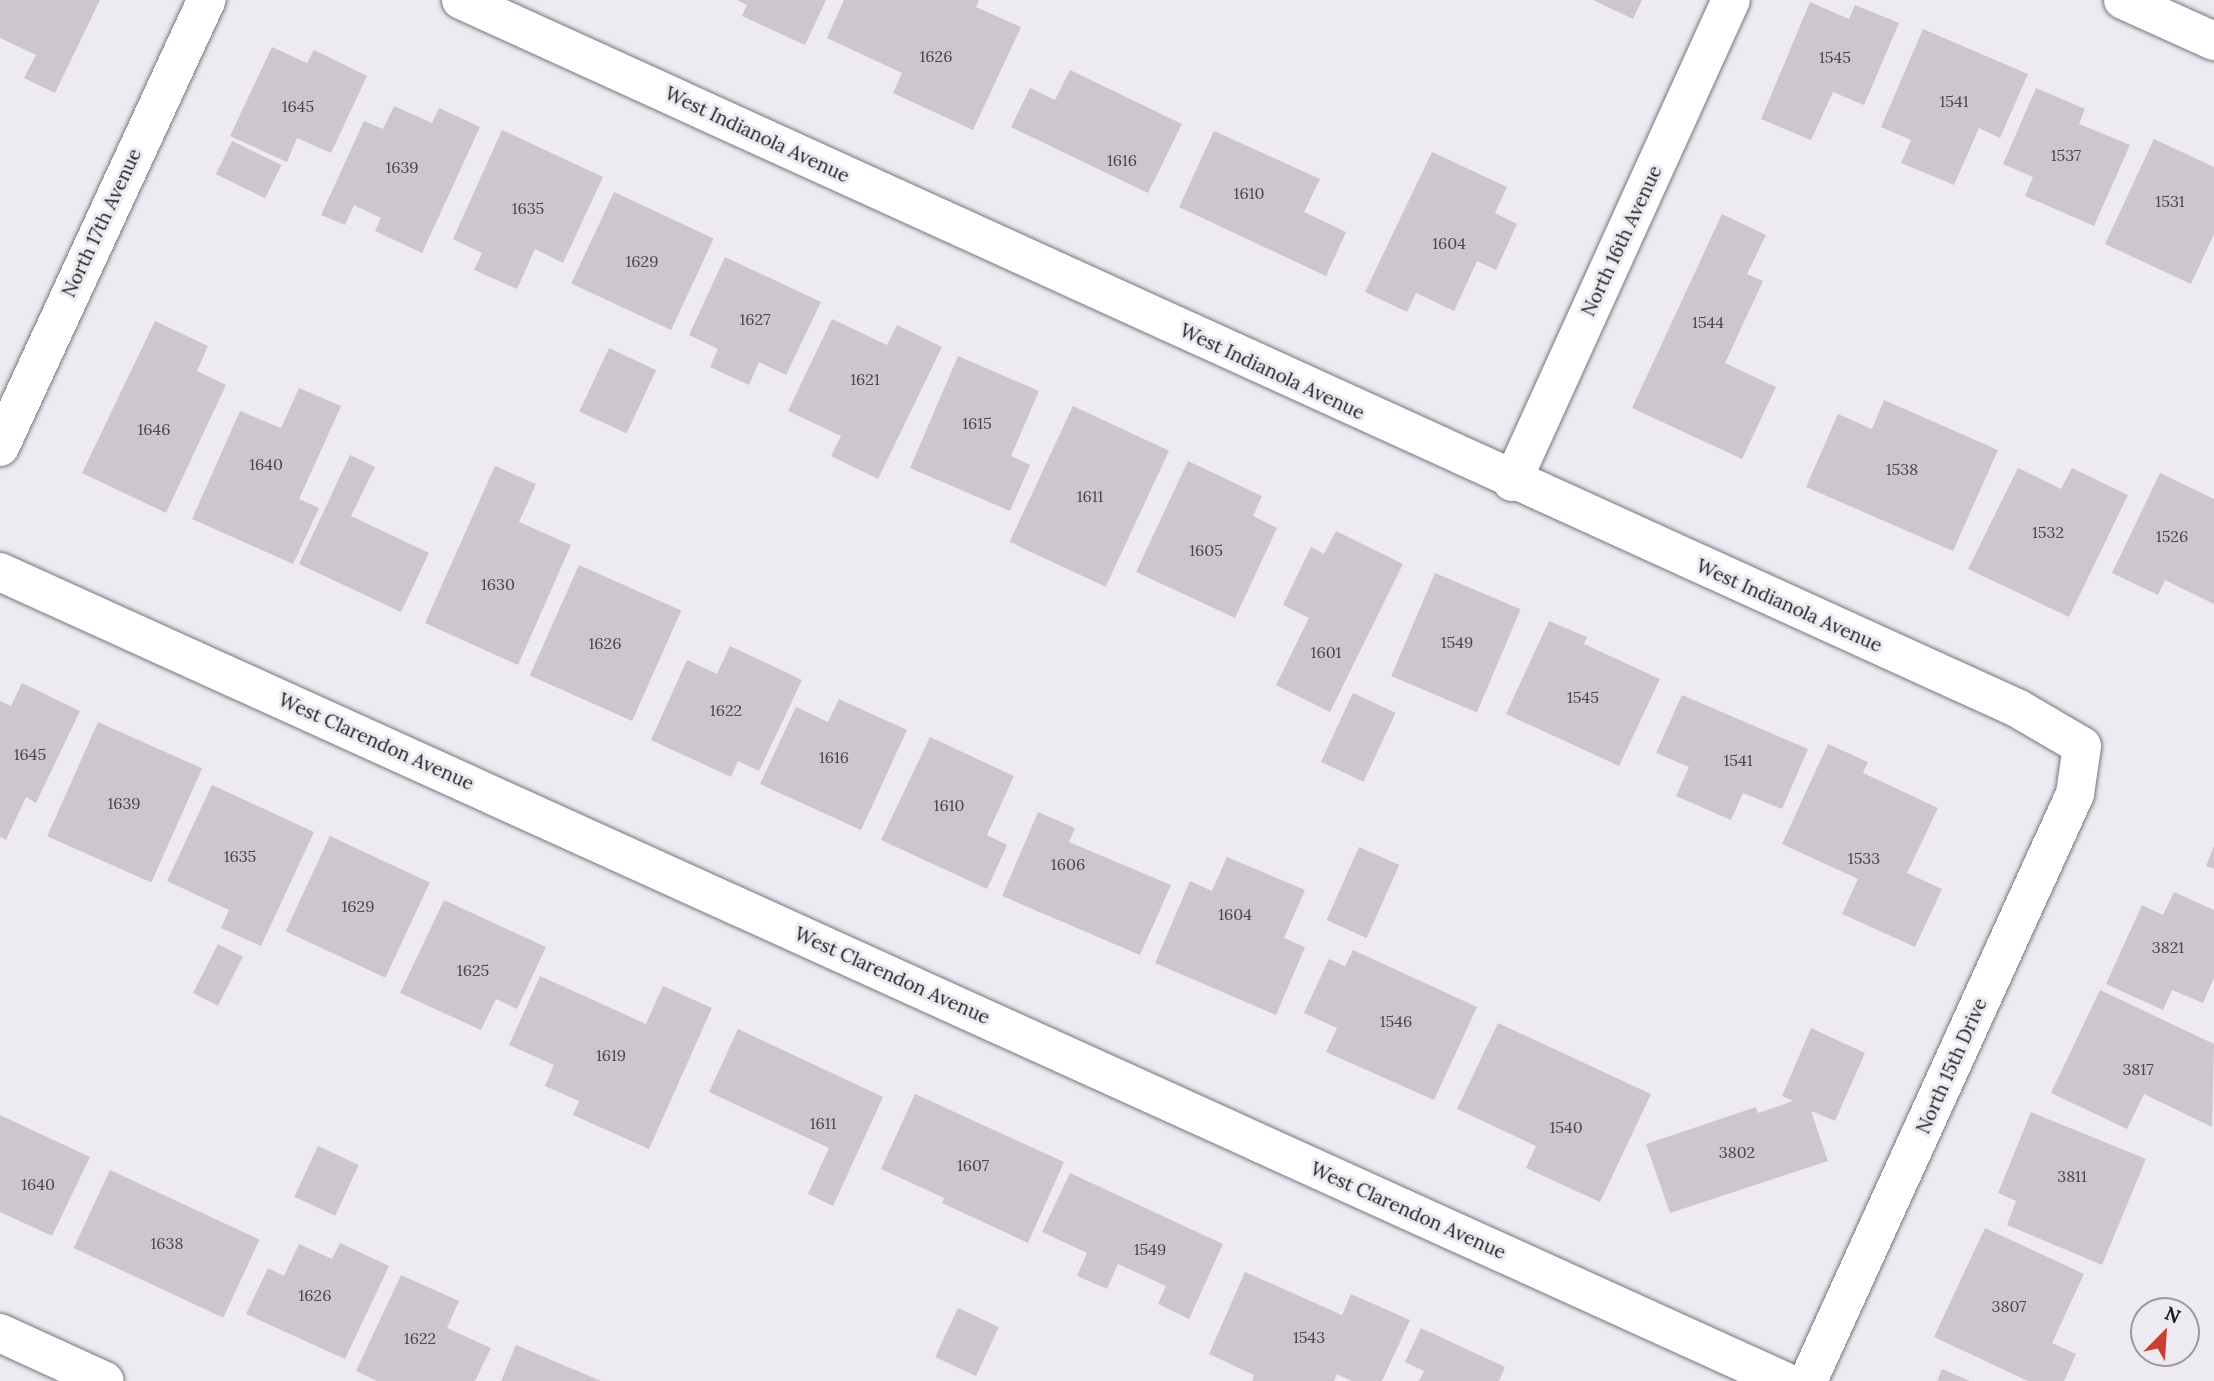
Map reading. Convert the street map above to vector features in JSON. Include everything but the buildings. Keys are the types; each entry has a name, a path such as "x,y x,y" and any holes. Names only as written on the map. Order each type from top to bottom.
{"street":[{"name":"North 17th Avenue","path":"0,447 207,0"},
{"name":"West Indianola Avenue","path":"461,0 1512,482 2017,708 2082,746"},
{"name":"North 16th Avenue","path":"1512,482 1731,0"},
{"path":"2123,0 2214,41"},
{"name":"West Clarendon Avenue","path":"0,572 1784,1381"},
{"name":"North 15th Drive","path":"1808,1381 2075,794 2082,746"},
{"path":"0,1333 105,1381"}]}
